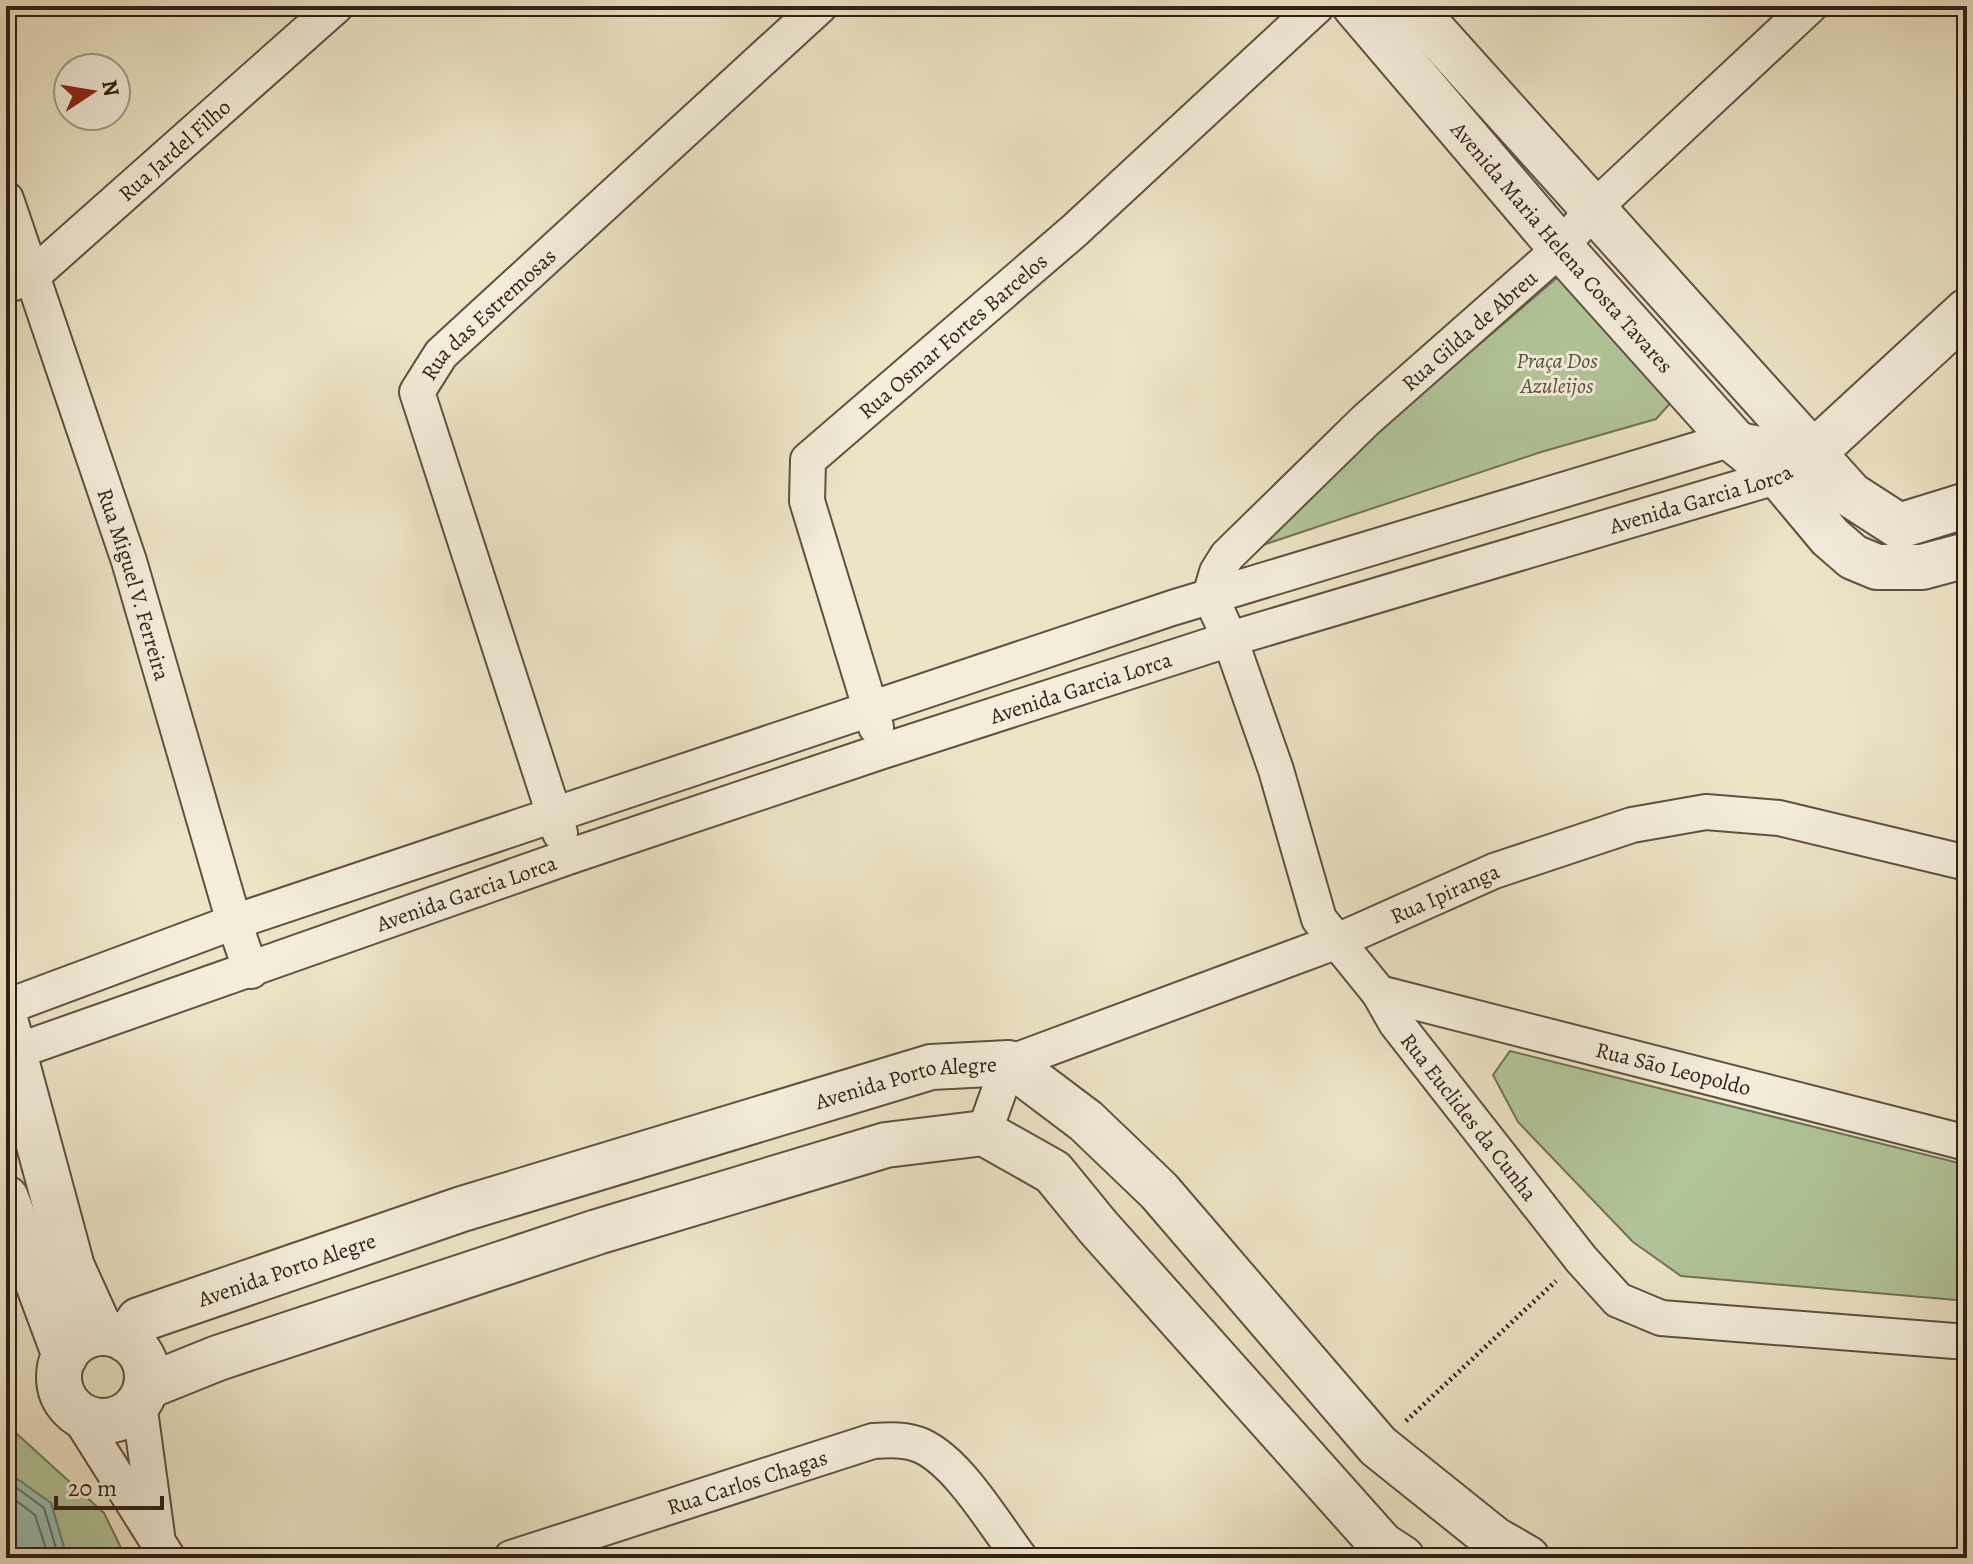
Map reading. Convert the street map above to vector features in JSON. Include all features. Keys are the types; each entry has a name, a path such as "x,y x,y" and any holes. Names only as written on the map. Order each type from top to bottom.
{"street":[{"name":"Rua Jardel Filho","path":"19,281 336,6"},
{"name":"Rua das Estremosas","path":"568,857 417,392 441,354 820,6"},
{"name":"Rua Osmar Fortes Barcelos","path":"880,752 873,707 807,501 808,460 1074,231 1317,6"},
{"name":"Avenida Maria Helena Costa Tavares","path":"1355,6 1561,248 1732,439 1796,465"},
{"name":"Avenida Maria Helena Costa Tavares","path":"1411,6 1592,210 1796,465"},
{"name":"Rua Gilda de Abreu","path":"1210,596 1217,572 1227,556 1366,420 1561,248 1592,210 1810,6"},
{"name":"Rua Miguel V. Ferreira","path":"6,199 19,281 129,561 251,971"},
{"path":"1796,465 1967,311"},
{"name":"Avenida Garcia Lorca","path":"6,1007 234,922 1210,596 1732,439"},
{"name":"Avenida Garcia Lorca","path":"8,1044 251,971 568,857 880,752 1230,639 1796,465"},
{"path":"1796,465 1899,526 1967,505"},
{"path":"1796,465 1830,537 1865,562 1877,567 1922,567 1966,556"},
{"name":"Rua Euclides da Cunha","path":"1210,596 1230,639 1276,770 1319,919 1379,993 1396,1023 1581,1259 1618,1300 1661,1318 1967,1342"},
{"name":"Rua Ipiranga","path":"1009,1063 1335,942 1494,871 1632,825 1706,812 1779,818 1967,863"},
{"name":"Rua São Leopoldo","path":"1379,993 1967,1143"},
{"path":"8,1044 72,1267 114,1337 143,1360 142,1395 163,1553"},
{"path":"984,1133 1009,1063"},
{"name":"Avenida Porto Alegre","path":"114,1337 139,1320 462,1209 931,1067 1009,1063 1086,1121 1159,1191 1378,1446 1494,1539 1527,1558"},
{"path":"76,1412 90,1419 112,1420 128,1413 142,1395 218,1358 628,1223 886,1145 984,1133 1053,1172 1098,1227 1382,1545 1402,1558"},
{"path":"6,1198 65,1356"},
{"path":"114,1337 79,1340 65,1356 61,1367 61,1389 163,1553"},
{"name":"Rua Carlos Chagas","path":"511,1558 873,1441 902,1440 923,1446 945,1461 1020,1558"}],"path":[{"path":"1378,1446 1581,1259"}],"green space":[{"name":"Praça Dos Azuleijos","path":"1565,271 1675,398 1656,419 1541,452 1248,550 1407,406"},
{"path":"1510,1051 1967,1165 1967,1301 1681,1276 1633,1242 1518,1122 1493,1075"},
{"path":"6,1424 104,1513 126,1558 67,1558 51,1503 6,1471"}],"water":[{"path":"6,1471 51,1503 67,1558 6,1558"}]}
